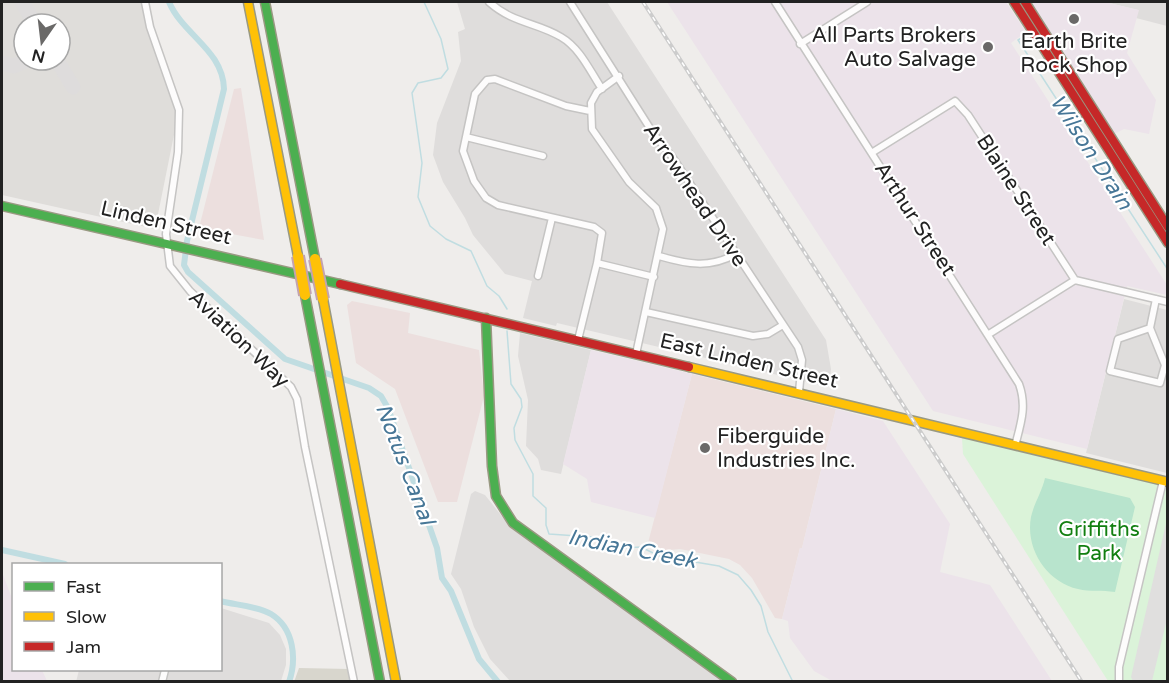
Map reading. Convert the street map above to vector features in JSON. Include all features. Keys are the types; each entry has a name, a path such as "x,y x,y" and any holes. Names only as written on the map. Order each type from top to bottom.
{"main road":[{"path":"248,2 380,681"},
{"path":"265,2 396,681"},
{"path":"1014,2 1167,243"},
{"path":"1025,2 1167,227"},
{"name":"Linden Street","path":"2,206 321,279"},
{"name":"East Linden Street","path":"321,279 799,392 1165,482"},
{"path":"486,318 492,466 496,496 504,512 523,530 732,681"}],"street":[{"name":"Aviation Way","path":"145,2 150,27 179,110 178,152 166,234 170,266 182,284 277,372 291,387 297,399 354,681"},
{"path":"489,2 513,19 563,38 577,50 602,89"},
{"name":"Arrowhead Drive","path":"570,2 619,76 653,134 673,158 798,347 802,360 799,392"},
{"name":"Arthur Street","path":"775,2 800,44 873,152 1019,384 1025,399 1015,446"},
{"path":"800,44 867,2"},
{"path":"619,76 602,89 591,103 592,129 629,182 656,208 663,229 636,354"},
{"path":"578,340 602,233 594,227 498,205 486,198 466,165 463,151 475,94 487,80 495,79 566,105 590,111"},
{"name":"Blaine Street","path":"873,152 956,101 968,115 1074,280"},
{"path":"466,137 543,156"},
{"path":"538,276 552,218"},
{"path":"659,256 706,265 721,262 736,254"},
{"path":"597,263 654,277"},
{"path":"989,334 1074,280 1167,302"},
{"path":"1150,328 1118,339 1110,371 1160,383 1165,365 1150,328 1156,299"},
{"path":"646,312 753,336 768,334 783,325"},
{"path":"1119,681 1119,667 1165,482"}],"shaded area":[{"path":"2,2 145,2 179,110 155,229 2,195"},
{"path":"457,2 607,2 826,340 831,369 829,387 557,323 556,326 523,318 532,281 505,274 473,235 443,182 433,155 437,123 461,61 458,32 465,29"},
{"path":"667,2 1006,2 1026,32 1011,43 1167,285 1167,295 1127,286 1087,449 933,411"},
{"path":"1031,2 1105,2 1139,10 1127,53 1156,100 1149,134 1124,129 1114,134"},
{"path":"1105,2 1167,2 1167,26 1136,18 1138,10"},
{"path":"241,88 264,240 199,228 234,89"},
{"path":"1124,299 1167,310 1167,473 1086,453"},
{"path":"352,301 410,313 408,333 479,350 484,396 457,502 438,502 395,389 356,363 347,305"},
{"path":"520,333 591,350 561,474 541,470 538,459 526,446 528,400 518,356"},
{"path":"591,350 692,374 655,518 591,502 587,479 563,464"},
{"path":"692,374 836,409 782,619 775,618 752,578 740,565 729,559 680,549 659,551 648,543"},
{"path":"836,409 883,421 950,524 940,572 990,585 1052,681 834,682 814,671 790,638 788,621 782,619"},
{"path":"475,491 485,495 512,529 726,681 510,681 490,659 474,627 461,589 451,574 471,494"},
{"path":"1167,519 1167,619 1152,681 1133,681 1131,677"},
{"path":"2,572 12,598 12,671 42,671 47,681 2,681"},
{"path":"222,608 269,623 280,635 286,649 286,665 281,681 76,682 79,671 222,671"},
{"path":"299,668 350,669 352,682 294,682"}],"green space":[{"name":"Griffiths Park","path":"962,438 1167,487 1167,681 1108,681 963,454"},
{"path":"1045,478 1130,498 1135,507 1115,592 1083,590 1067,585 1048,572 1041,562 1031,541 1030,529 1032,512"}],"waterway":[{"name":"Notus Canal","path":"169,2 175,14 217,64 222,75 224,89 187,241 184,265 188,272 285,359 369,388 381,396 388,408 437,548 442,578 451,591 479,659 498,682"},
{"name":"Indian Creek","path":"424,2 441,39 448,69 441,78 418,83 412,93 422,163 418,197 430,226 446,239 471,251 487,286 499,296 507,309"},
{"name":"Wilson Drain","path":"1025,36 1018,40 1168,270"},
{"name":"Indian Creek","path":"507,331 511,384 521,399 522,407 514,428 515,440 533,474 533,496 546,508 546,525 549,534 592,537 621,548 641,547 659,556 719,566 738,575 761,606 768,632 793,682"},
{"path":"2,550 60,563"},
{"path":"222,601 260,609 271,614 285,627 293,654 289,682"}],"taxiway":[{"path":"22,2 28,12"},
{"path":"2,63 12,66"},
{"path":"64,72 73,87"}],"railway":[{"path":"643,2 1082,682"}],"traffic: fast":[{"path":"265,2 315,259"},
{"path":"2,206 340,284"},
{"path":"305,295 380,682"},
{"path":"486,318 492,466 496,496 513,523 732,682"}],"traffic: slow":[{"path":"248,2 298,256"},
{"path":"298,256 305,295"},
{"path":"315,259 323,299"},
{"path":"323,299 396,682"},
{"path":"689,367 1168,482"}],"traffic: jam":[{"path":"1014,2 1168,243"},
{"path":"1025,2 1168,227"},
{"path":"340,284 689,367"}],"place":[{"name":"Earth Brite Rock Shop","path":"1074,19"},
{"name":"All Parts Brokers Auto Salvage","path":"988,47"},
{"name":"Fiberguide Industries Inc.","path":"705,448"}]}
